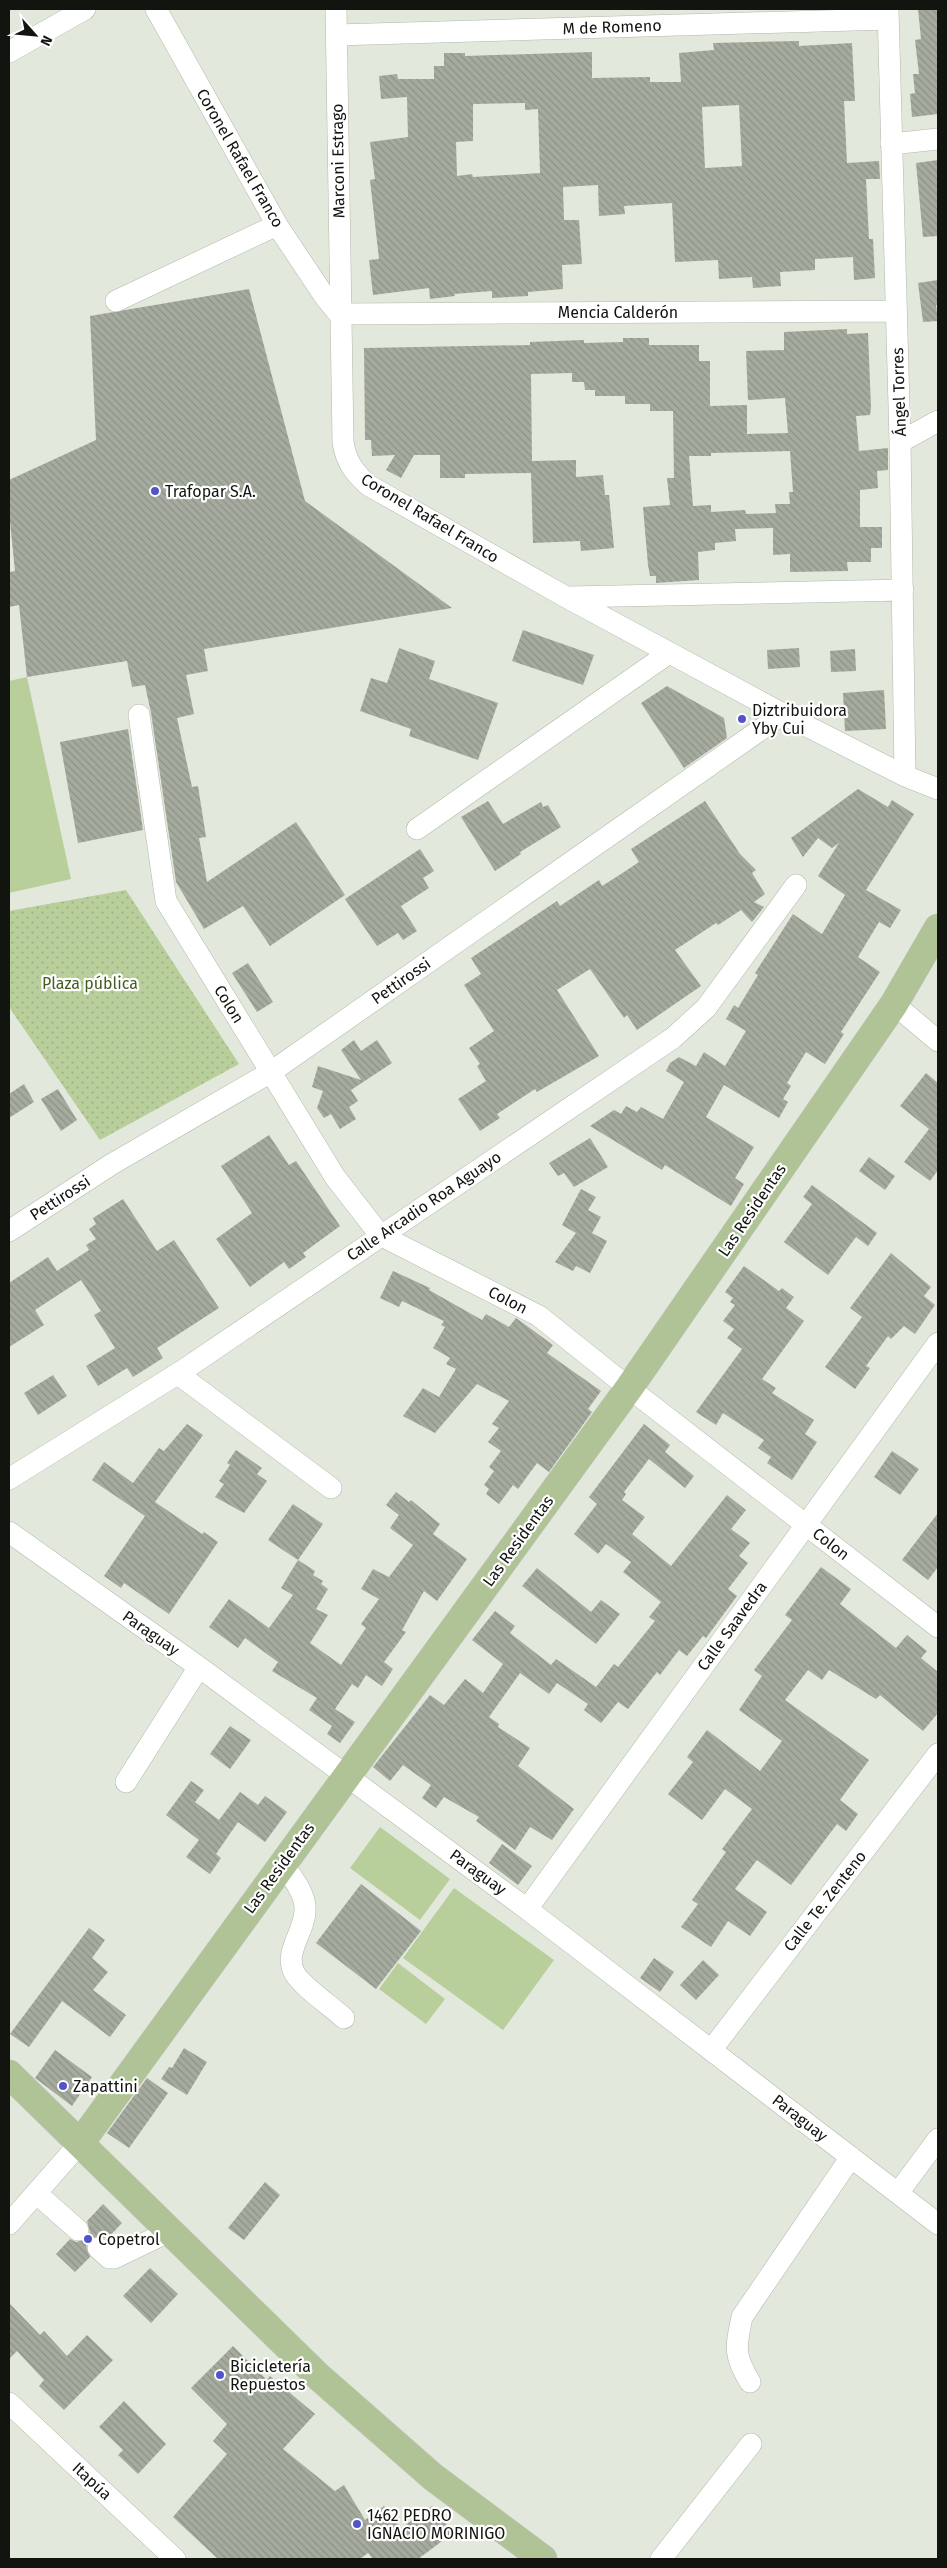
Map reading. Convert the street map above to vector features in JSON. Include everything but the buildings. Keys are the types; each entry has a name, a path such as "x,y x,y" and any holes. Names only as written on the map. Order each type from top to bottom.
{"main road":[{"name":"Las Residentas","path":"81,2142 629,1388 894,1004 938,928"},
{"path":"9,2074 81,2142 319,2377 433,2477 542,2559"}],"street":[{"path":"9,52 85,9"},
{"name":"Coronel Rafael Franco","path":"156,9 277,225 326,297 340,314 343,442 345,458 354,473 368,485 566,597 783,714 905,776 938,789"},
{"name":"Marconi Estrago","path":"336,9 340,314"},
{"name":"M de Romeno","path":"336,34 888,14"},
{"name":"Ángel Torres","path":"888,14 900,442 905,776"},
{"path":"892,144 938,139"},
{"path":"116,301 277,225"},
{"name":"Mencia Calderón","path":"340,314 896,310"},
{"path":"900,442 938,421"},
{"path":"566,597 903,590"},
{"path":"417,829 670,653"},
{"name":"Pettirossi","path":"9,1231 112,1164 270,1072 783,714"},
{"name":"Colon","path":"139,715 166,901 335,1177 380,1235 539,1316 938,1627"},
{"name":"Calle Arcadio Roa Aguayo","path":"9,1479 178,1374 690,1024 706,1008 796,885"},
{"path":"894,1004 938,1041"},
{"name":"Calle Saavedra","path":"527,1909 938,1344"},
{"path":"178,1374 331,1488"},
{"name":"Paraguay","path":"9,1532 199,1667 527,1909 938,2224"},
{"path":"126,1782 199,1667"},
{"name":"Calle Te. Zenteno","path":"712,2049 938,1754"},
{"path":"282,1863 300,1890 305,1907 302,1924 292,1952 291,1964 296,1976 344,2018"},
{"path":"898,2194 938,2139"},
{"path":"9,2224 81,2142"},
{"path":"750,2382 738,2362 737,2344 742,2317 851,2157"},
{"path":"36,2193 78,2230"},
{"path":"98,2248 109,2258 114,2258 170,2231"},
{"name":"Itapúa","path":"9,2403 175,2559"},
{"path":"661,2559 751,2444"}],"green space":[{"path":"27,677 71,879 9,893 9,681"},
{"name":"Plaza pública","path":"126,890 239,1064 100,1140 9,1007 9,911"},
{"path":"380,1827 450,1879 420,1920 350,1868"},
{"path":"454,1888 554,1960 503,2030 403,1958"},
{"path":"398,1963 445,1999 426,2024 379,1989"}],"place":[{"name":"Trafopar S.A.","path":"155,491"},
{"name":"Diztribuidora Yby Cui","path":"742,719"},
{"name":"Zapattini","path":"63,2086"},
{"name":"Copetrol","path":"88,2239"},
{"name":"Bicicletería Repuestos","path":"220,2375"},
{"name":"1462 PEDRO IGNACIO MORINIGO","path":"357,2524"}]}
